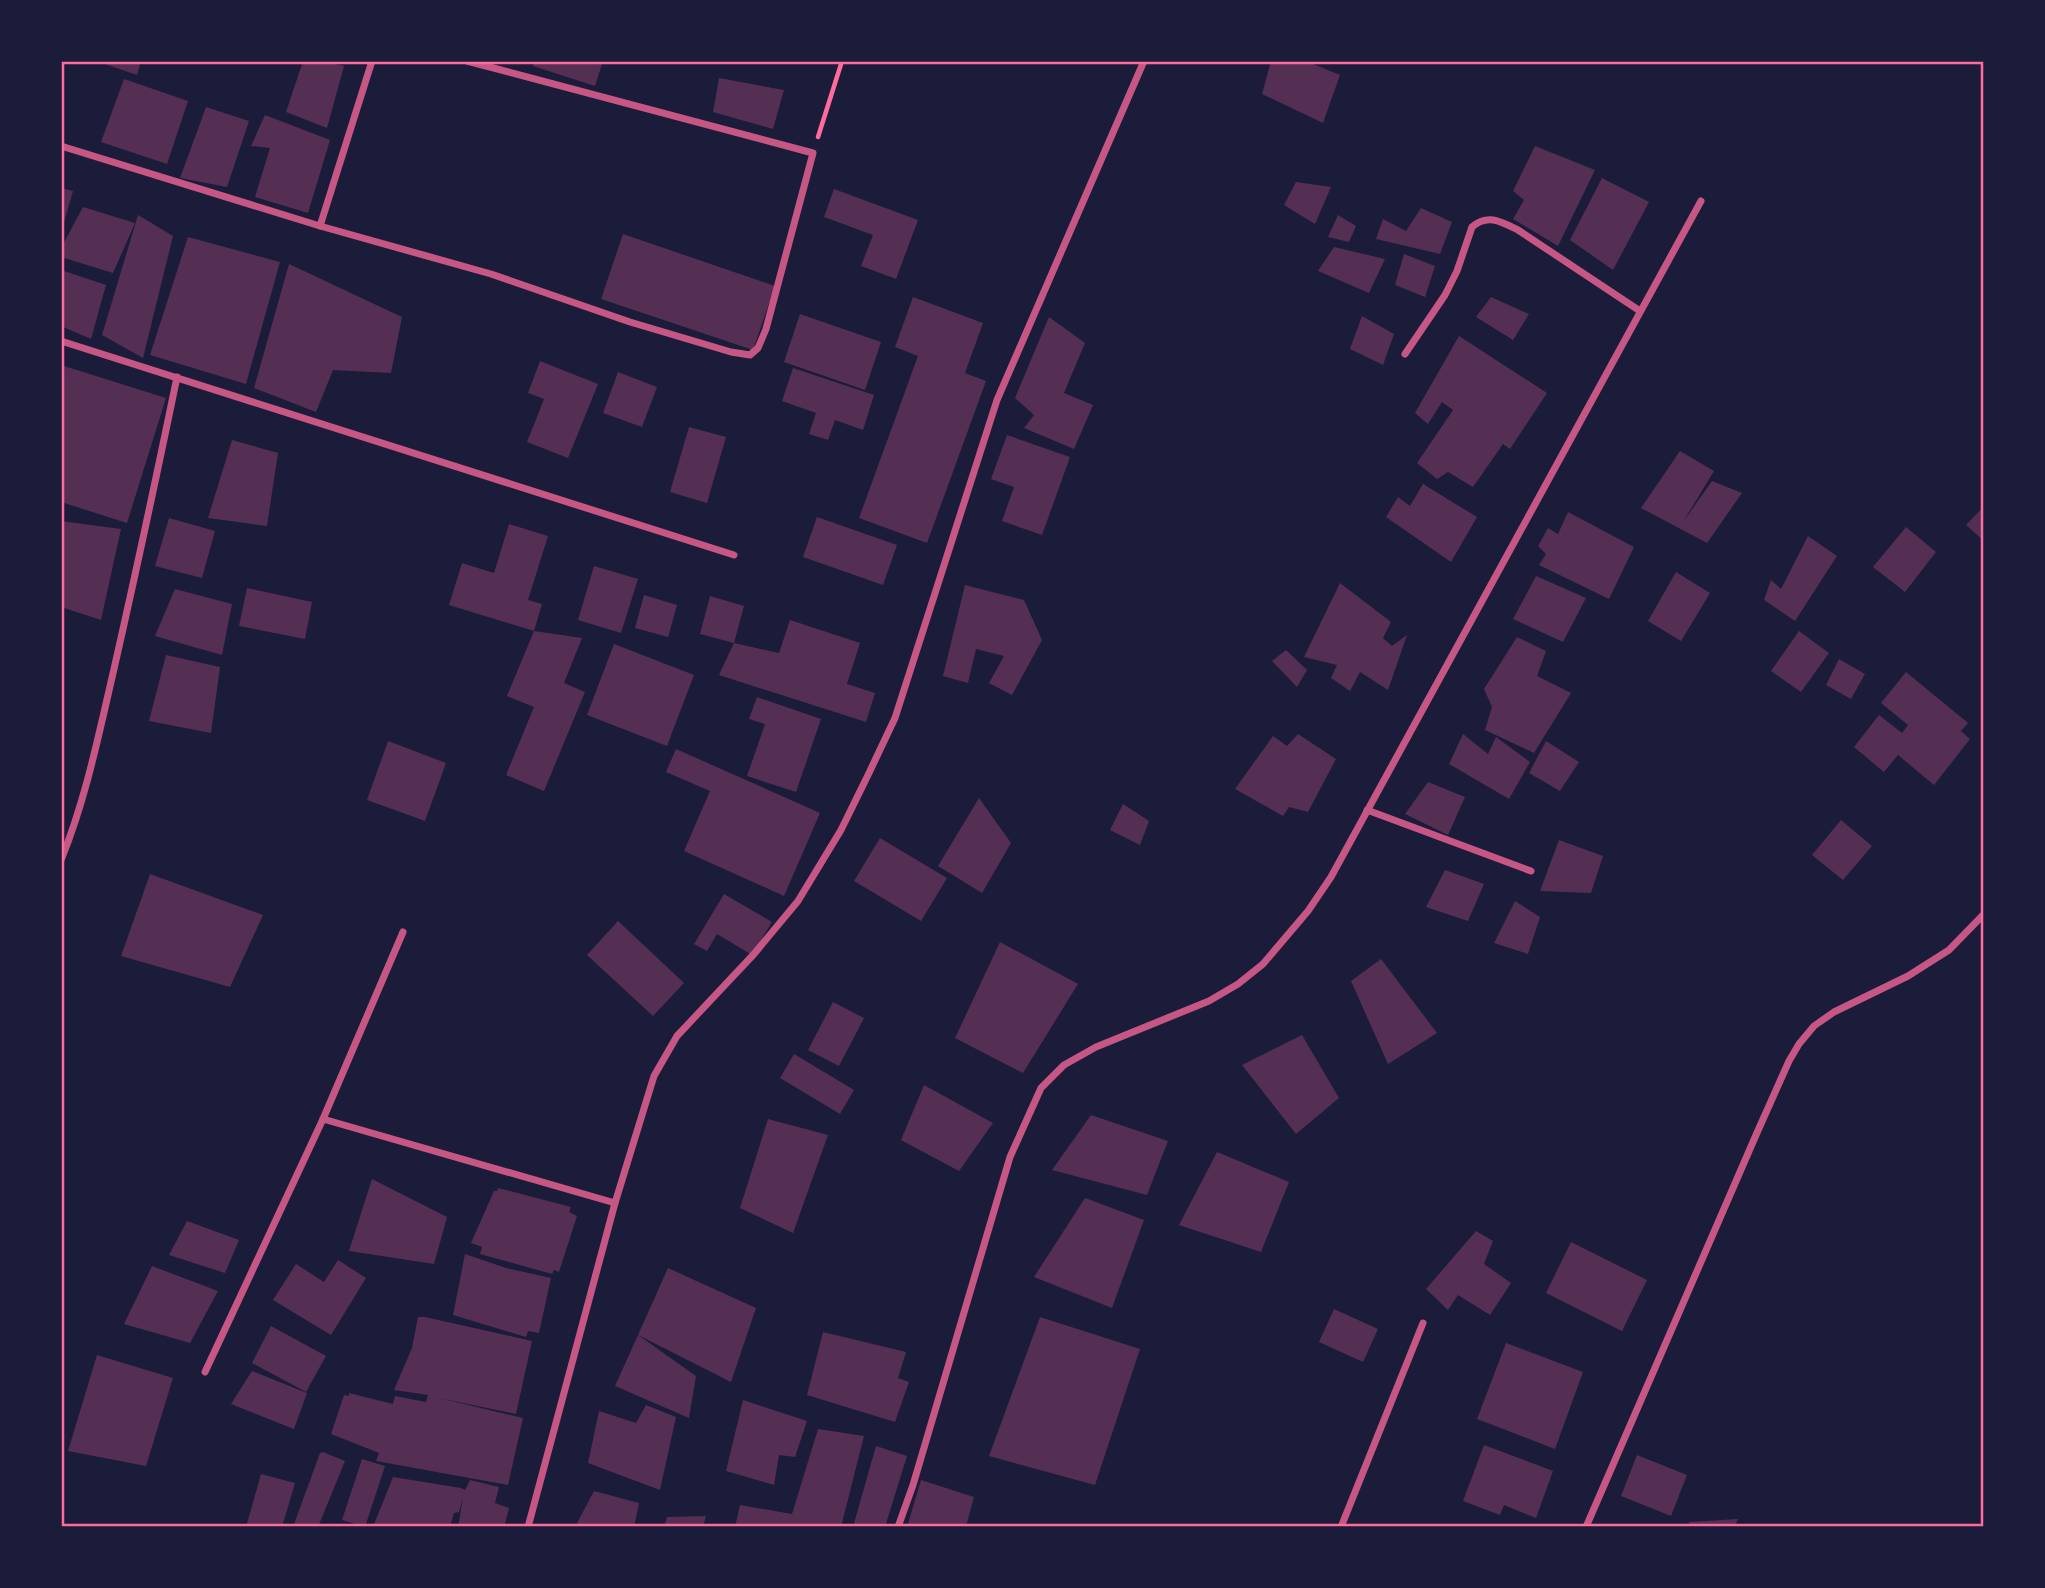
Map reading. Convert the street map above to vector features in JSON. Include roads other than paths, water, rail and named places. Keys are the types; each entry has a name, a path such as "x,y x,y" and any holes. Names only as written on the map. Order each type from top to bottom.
{"street":[{"path":"320,226 372,61"},
{"path":"61,146 320,226 491,274 630,322 731,352 750,355 758,348 766,328 813,153 467,61"},
{"path":"528,1527 615,1203 654,1076 671,1045 689,1022 754,954 798,901 841,830 895,718 997,400 1144,61"},
{"path":"898,1527 913,1485 1010,1157 1041,1088 1065,1065 1096,1047 1209,1001 1238,984 1263,964 1308,912 1331,877 1701,201"},
{"path":"1405,354 1445,295 1457,271 1472,227 1487,219 1499,221 1518,230 1640,311"},
{"path":"61,341 734,555"},
{"path":"61,860 82,799 104,710 138,565 177,377"},
{"path":"1367,810 1531,871"},
{"path":"1586,1527 1755,1135 1799,1044 1814,1027 1834,1012 1908,976 1950,950 1984,914"},
{"path":"205,1372 323,1119 403,932"},
{"path":"323,1119 615,1203"},
{"path":"1341,1527 1423,1323"}]}
